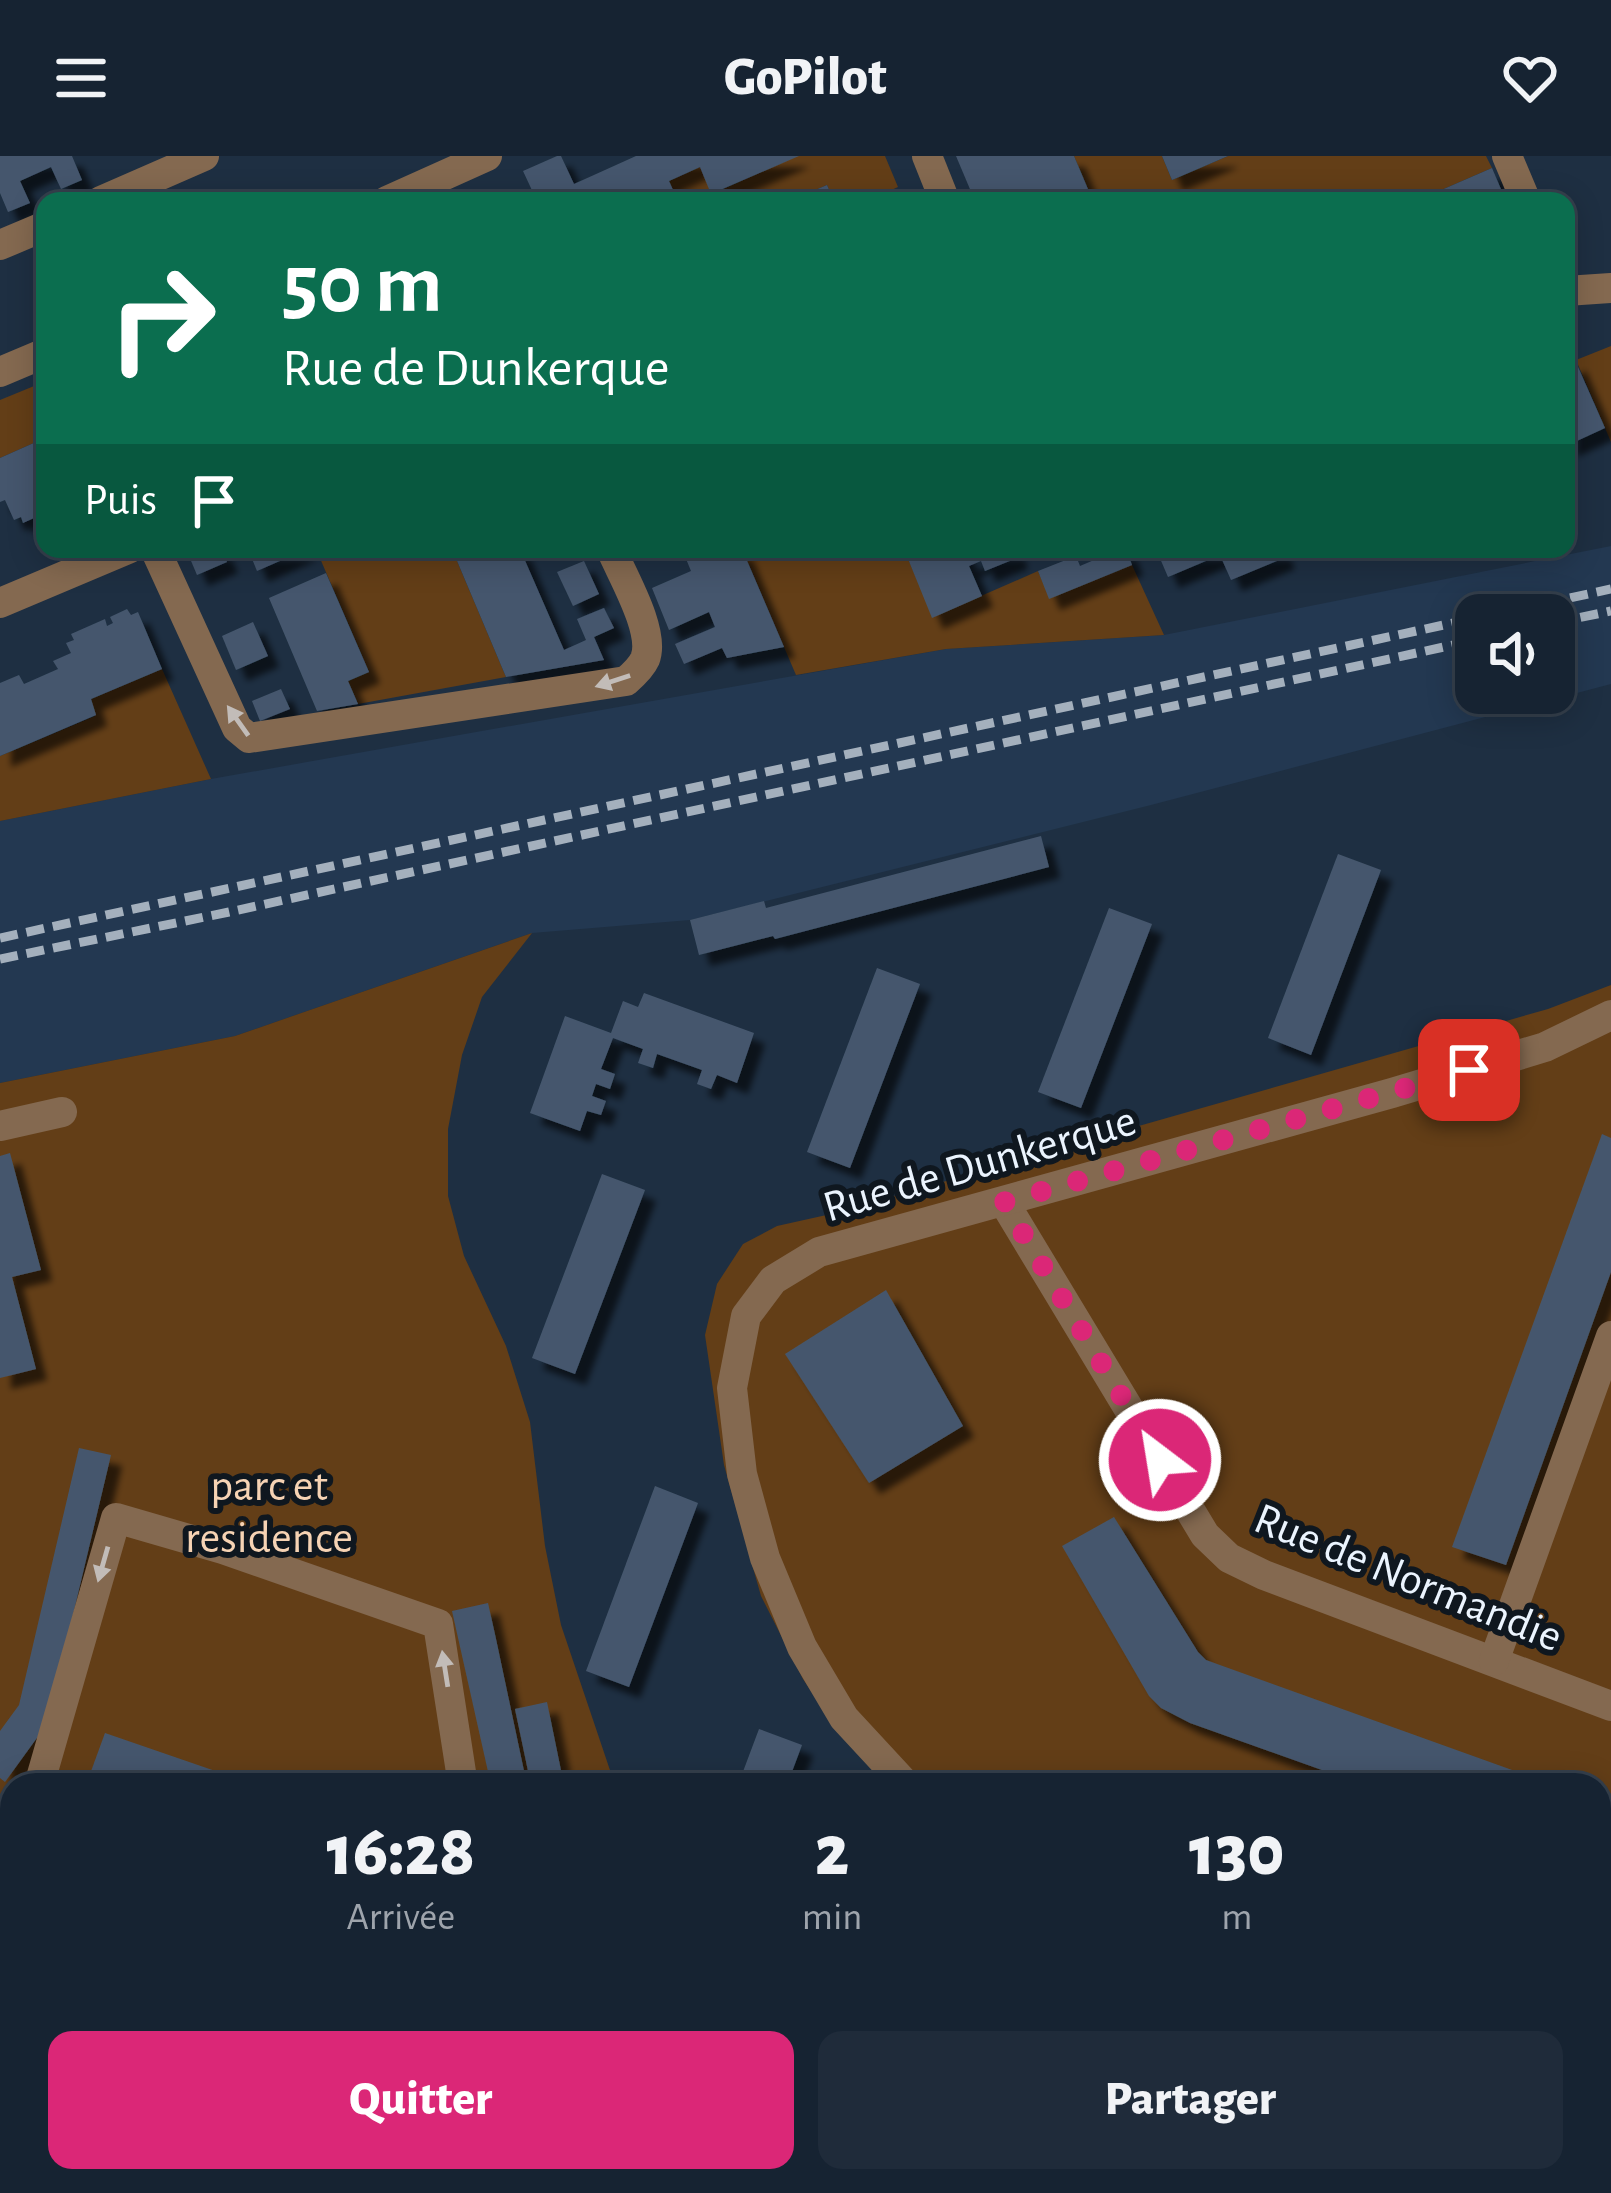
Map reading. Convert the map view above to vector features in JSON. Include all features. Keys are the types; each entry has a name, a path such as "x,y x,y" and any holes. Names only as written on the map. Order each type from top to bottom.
{"street":[{"path":"122,192 204,156"},
{"path":"411,192 487,156"},
{"path":"926,156 941,192"},
{"path":"1508,156 1522,192"},
{"path":"0,245 36,230"},
{"path":"1575,290 1611,288"},
{"path":"0,372 36,356"},
{"path":"0,603 107,558"},
{"path":"159,558 236,728 249,738 626,681 645,659 648,645 646,629 615,558"},
{"name":"Rue de Dunkerque","path":"895,1773 844,1718 802,1647 765,1558 742,1474 732,1388 746,1316 772,1280 819,1252 1392,1094 1545,1046 1611,1016"},
{"path":"0,1126 62,1112"},
{"name":"Rue de Normandie","path":"1004,1202 1205,1534 1229,1558 1611,1706"},
{"path":"1494,1661 1611,1336"},
{"path":"42,1773 116,1518 223,1549 438,1624 461,1773"}],"shaded area":[{"path":"1611,546 1611,684 1575,693 1575,594 1455,594 1455,714 1497,714 690,920 532,933 235,1036 0,1083 0,821 946,649 1164,635 1551,558 1575,558 1575,553"}],"green space":[{"path":"797,156 885,156 898,187 887,192 830,192 827,185 810,192 716,192"},
{"path":"1074,156 1162,156 1172,180 1228,156 1486,156 1492,168 1437,192 1089,192"},
{"path":"700,167 711,192 674,192 669,181"},
{"path":"1611,346 1611,442 1576,360"},
{"path":"36,385 36,442 0,458 0,400"},
{"path":"320,558 456,558 506,677 358,704 348,681 369,672"},
{"path":"746,558 908,558 933,617 1038,571 1050,598 1132,565 1164,635 946,649 796,675"},
{"path":"162,669 211,779 0,821 0,756 95,716 91,699"},
{"name":"parc et residence","path":"532,933 482,997 462,1055 448,1129 448,1196 464,1256 506,1346 530,1422 545,1546 561,1625 611,1773 0,1773 0,1083 235,1036"},
{"path":"1611,985 1611,1773 875,1773 837,1730 803,1679 761,1596 724,1465 705,1335 717,1284 743,1244 777,1226 1548,1009"}],"building":[{"path":"0,156 72,156 82,180 61,189 51,167 20,181 30,203 8,212 0,193"},
{"path":"561,156 574,184 636,156 799,156 716,192 710,192 700,167 669,181 674,192 533,192 523,171"},
{"path":"956,156 1074,156 1089,192 971,192"},
{"path":"1162,156 1228,156 1172,180"},
{"path":"1492,168 1502,192 1437,192"},
{"path":"1575,360 1605,428 1575,442"},
{"path":"36,442 36,517 23,523 21,517 14,520 5,500 0,502 0,458"},
{"path":"190,558 225,558 227,562 197,575"},
{"path":"252,558 287,558 257,571"},
{"path":"456,558 524,558 564,650 586,640 577,619 604,608 614,628 594,637 604,660 506,677"},
{"path":"686,558 746,558 784,647 727,658 722,648 684,664 675,644 715,627 709,612 669,630 652,588 691,571"},
{"path":"908,558 1017,558 985,571 981,561 969,566 982,596 932,618"},
{"path":"1071,558 1077,558 1080,566 1099,558 1129,558 1132,565 1049,599 1038,571"},
{"path":"1160,558 1213,558 1168,577"},
{"path":"1221,558 1284,558 1231,580"},
{"path":"584,561 599,594 573,606 557,572"},
{"path":"326,573 369,672 348,681 358,704 317,711 269,598"},
{"path":"127,609 131,615 138,612 162,669 91,699 96,715 0,756 0,683 19,675 24,684 58,669 53,661 71,653 66,643 74,640 71,634 105,619 107,626 113,623 110,617"},
{"path":"253,622 268,656 236,670 222,636"},
{"path":"281,689 290,709 260,721 252,701"},
{"path":"1041,836 1049,867 699,955 690,920 764,901 766,908"},
{"path":"1338,854 1381,870 1311,1055 1268,1038"},
{"path":"1109,908 1152,924 1081,1108 1038,1092"},
{"path":"877,968 920,984 850,1168 807,1152"},
{"path":"644,993 754,1033 737,1083 717,1075 711,1089 697,1084 702,1070 657,1054 653,1068 638,1063 643,1049 613,1038 601,1069 615,1074 610,1089 596,1084 592,1096 606,1101 601,1115 587,1111 580,1131 530,1113 565,1016 611,1033 623,1001 638,1007"},
{"path":"1602,1134 1611,1138 1611,1272 1506,1565 1452,1547"},
{"path":"10,1153 41,1270 12,1277 36,1369 0,1378 0,1156"},
{"path":"602,1174 645,1190 575,1374 532,1358"},
{"path":"886,1290 963,1426 869,1483 785,1354"},
{"path":"79,1448 111,1455 47,1724 12,1773 0,1773 0,1731 19,1705"},
{"path":"655,1486 698,1503 629,1687 586,1671"},
{"path":"1114,1517 1206,1660 1521,1773 1330,1773 1190,1723 1149,1696 1062,1546"},
{"path":"488,1603 524,1773 488,1773 452,1611"},
{"path":"547,1702 562,1773 528,1773 515,1709"},
{"path":"759,1729 802,1745 792,1773 742,1773"},
{"path":"105,1733 221,1773 90,1773"}],"railway":[{"path":"1575,597 1611,589"},
{"path":"1575,619 1611,611"},
{"path":"0,938 1455,623"},
{"path":"0,959 1455,645"}],"route":[{"path":"1160,1460 1004,1202 1469,1070"}]}
